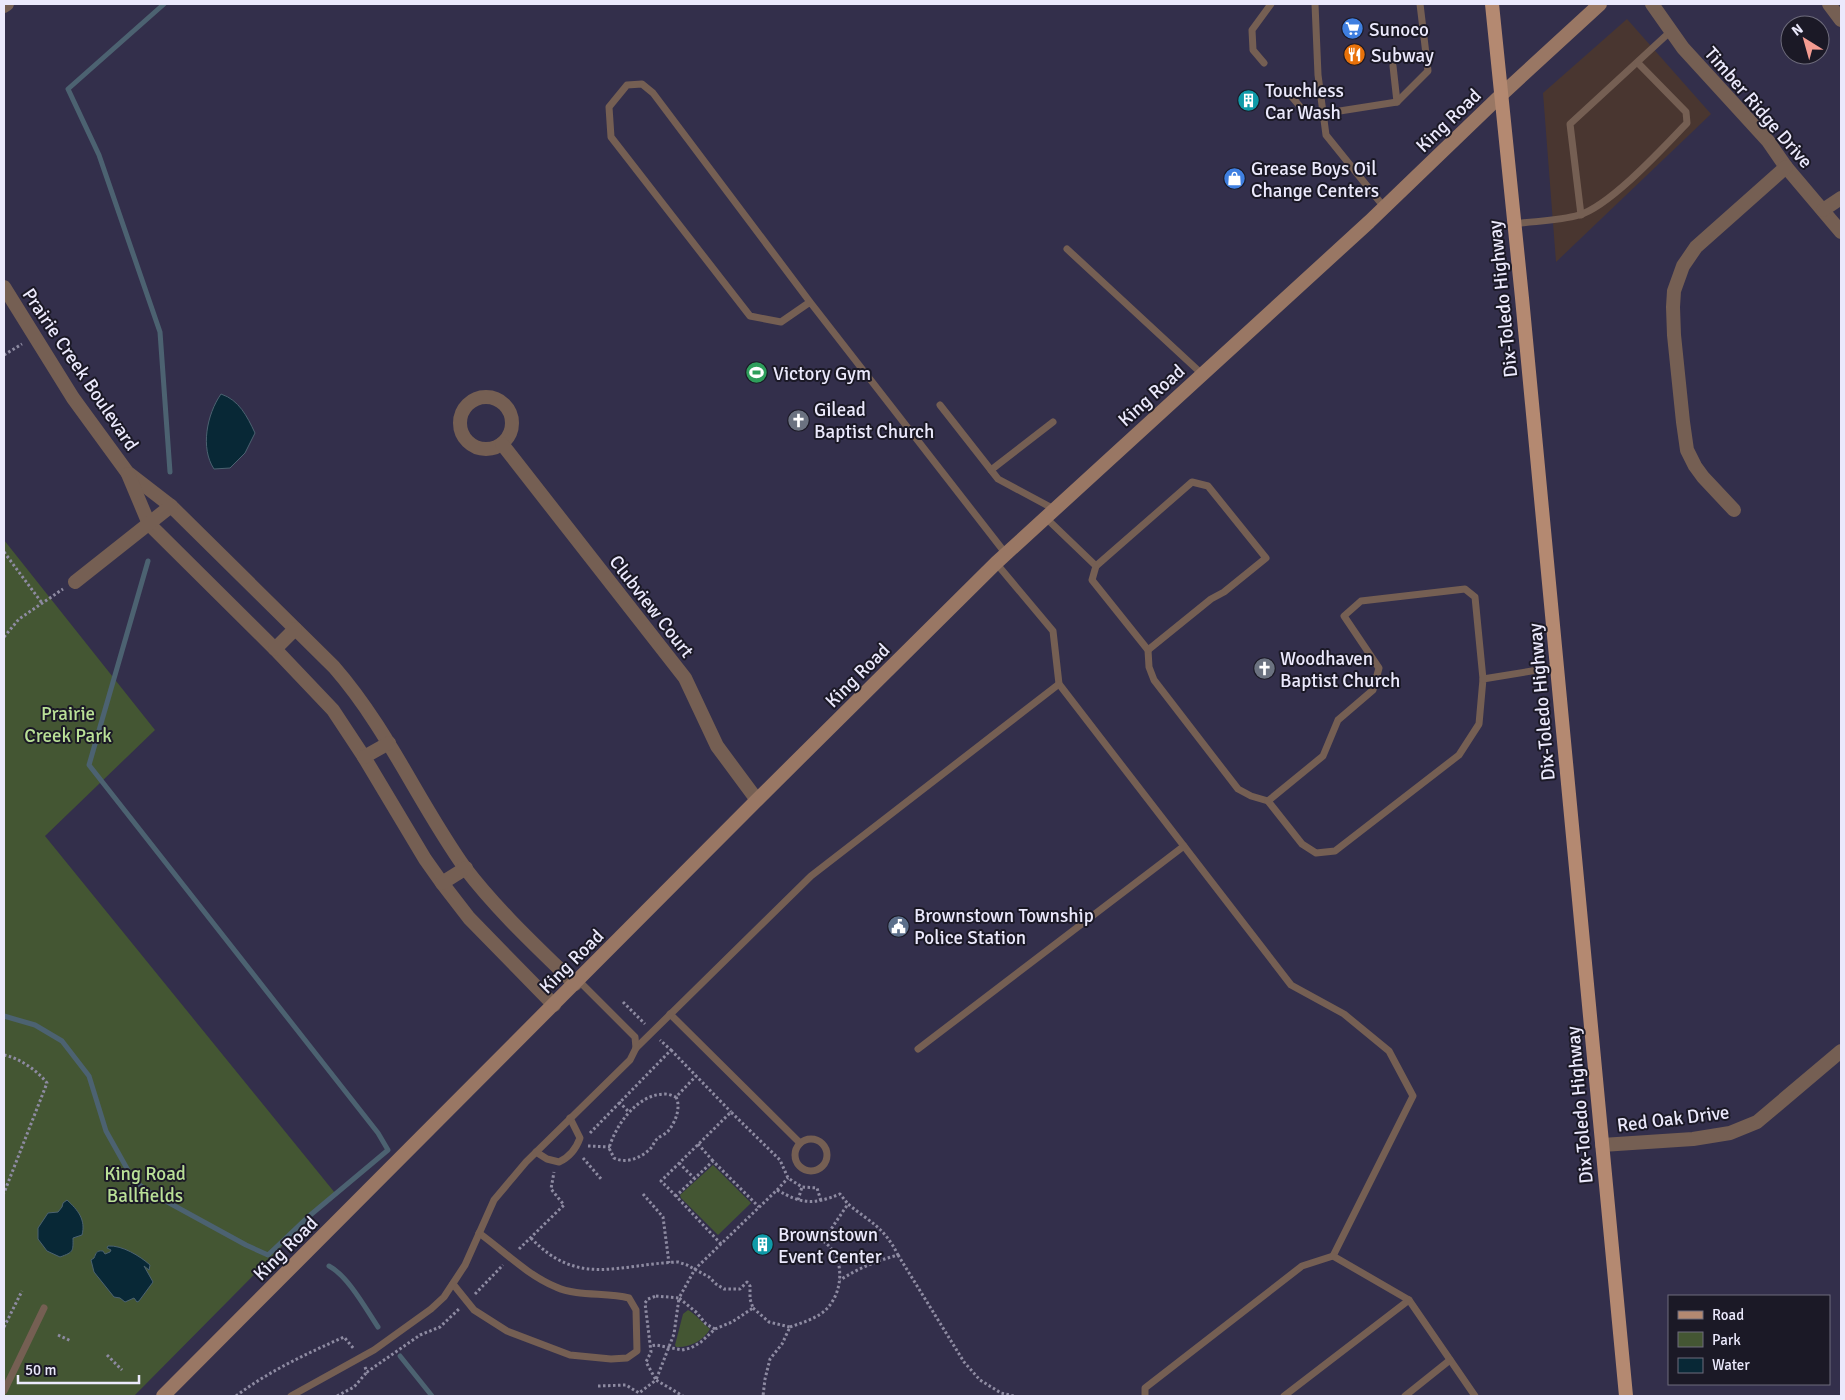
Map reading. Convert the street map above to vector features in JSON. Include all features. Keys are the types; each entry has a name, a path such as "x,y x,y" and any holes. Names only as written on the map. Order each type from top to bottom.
{"main road":[{"name":"Dix-Toledo Highway","path":"1492,4 1626,1396"},
{"name":"King Road","path":"163,1396 1001,558 1384,207 1600,4"}],"street":[{"name":"Timber Ridge Drive","path":"1652,4 1683,48 1768,140 1786,167 1841,232"},
{"path":"1829,4 1841,20"},
{"path":"1734,510 1703,477 1687,450 1682,422 1674,335 1674,291 1683,266 1696,247 1786,167"},
{"path":"1823,210 1841,198"},
{"name":"Prairie Creek Boulevard","path":"4,287 84,414 127,472 149,524 275,649 333,710 364,757 425,859 468,918 554,1005"},
{"name":"Clubview Court","path":"502,444 685,678 717,746 757,800"},
{"name":"Prairie Creek Boulevard","path":"127,472 171,506 334,667 354,690 389,743 466,868 493,901 576,982"},
{"path":"75,582 171,506"},
{"path":"275,649 294,629"},
{"path":"364,757 389,743"},
{"path":"442,883 466,868"},
{"name":"Red Oak Drive","path":"1602,1145 1693,1139 1730,1133 1757,1122 1841,1051"}],"lane":[{"path":"1264,63 1253,50 1252,30 1271,4"},
{"path":"1315,4 1318,75 1326,135 1384,207"},
{"path":"1287,91 1308,116 1397,102 1428,71 1420,4"},
{"path":"1581,215 1570,124 1672,30"},
{"path":"1514,224 1581,215 1605,201 1653,158 1687,122 1686,112 1638,63"},
{"path":"1394,66 1397,102"},
{"path":"810,302 781,322 750,316 610,136 609,106 627,85 642,84 653,93 810,302 1001,558 1054,631 1059,684 1291,984 1344,1014 1388,1051 1413,1096 1332,1256 1302,1266 1145,1388 1145,1396"},
{"path":"1066,249 1202,374"},
{"path":"940,405 998,479 1050,513 1096,566"},
{"path":"991,470 1053,422"},
{"path":"1148,650 1266,558 1208,486 1192,482 1096,566 1092,580 1148,650 1154,680 1238,789 1251,796 1268,801 1302,844 1316,852 1335,851 1459,755 1480,724 1483,679 1475,597 1465,589 1361,601 1344,616 1380,668 1373,690 1338,720 1323,756 1268,801"},
{"path":"1483,679 1556,667"},
{"path":"291,1396 374,1350 431,1309 444,1297 465,1265 494,1200 536,1152 630,1060 636,1048 670,1014 811,876 1059,684"},
{"path":"918,1049 1184,846"},
{"path":"576,982 635,1037 636,1048"},
{"path":"670,1014 800,1143"},
{"path":"536,1152 547,1159 559,1162 567,1158 576,1147 580,1138 570,1118"},
{"path":"815,1139 824,1145 827,1155 823,1165 814,1171 800,1167 795,1158 796,1148 800,1143 815,1139"},
{"path":"453,1284 474,1310 507,1331 570,1355 611,1359 627,1358 637,1350 636,1310 629,1298 557,1288 530,1272 479,1233"},
{"path":"1332,1256 1409,1300 1475,1396"},
{"path":"1284,1396 1409,1300"},
{"path":"4,1391 44,1308"},
{"path":"1405,1396 1450,1360"}],"path":[{"path":"4,355 35,337"},
{"path":"4,552 42,603"},
{"path":"4,637 19,619 62,589"},
{"path":"623,1002 780,1160 788,1178 802,1187 817,1188 821,1201"},
{"path":"588,1135 671,1050"},
{"path":"4,1055 22,1062 41,1075 47,1083 4,1193"},
{"path":"676,1096 696,1076"},
{"path":"665,1094 676,1096 679,1106 678,1111 669,1130 655,1140 651,1148 630,1160 620,1161 614,1158 610,1147 615,1131 629,1112 653,1097 665,1094"},
{"path":"620,1102 629,1112"},
{"path":"721,1244 661,1181 731,1112"},
{"path":"576,1164 583,1158 588,1141"},
{"path":"698,1144 759,1207"},
{"path":"588,1146 610,1147"},
{"path":"583,1158 602,1180"},
{"path":"676,1196 713,1161"},
{"path":"679,1163 694,1178"},
{"path":"519,1250 564,1205 551,1189 554,1171 562,1170"},
{"path":"598,1386 626,1385 639,1393 656,1380 674,1334 679,1298 695,1269 788,1178"},
{"path":"798,1200 802,1187"},
{"path":"776,1190 798,1200 815,1203 840,1194 848,1204 876,1224 890,1240 964,1362 980,1380 1001,1392 1014,1396"},
{"path":"643,1194 663,1217 669,1263"},
{"path":"823,1240 848,1204"},
{"path":"531,1238 550,1256 575,1267 595,1271 678,1262 709,1277 724,1289 740,1289 746,1282 750,1286 750,1299 754,1308 769,1322 790,1327 808,1321 823,1313 831,1303 840,1280 840,1265 835,1251 823,1240 803,1235 798,1237"},
{"path":"840,1280 858,1268 898,1255"},
{"path":"475,1294 505,1264"},
{"path":"4,1327 22,1290"},
{"path":"683,1396 656,1380 646,1362 650,1346 645,1303 656,1296 679,1298 696,1312 706,1324 715,1329"},
{"path":"650,1346 656,1345 668,1349 682,1350 690,1348 701,1342 715,1329 732,1322 754,1308"},
{"path":"763,1396 764,1379 770,1359 782,1344 790,1327"},
{"path":"58,1334 71,1341"},
{"path":"107,1355 122,1370"},
{"path":"337,1396 354,1387 368,1372"}],"shaded area":[{"path":"1627,19 1711,114 1556,262 1543,93"}],"green space":[{"name":"King Road Ballfields","path":"4,540 155,730 45,836 335,1193 134,1396 4,1396"},
{"path":"713,1165 751,1203 718,1235 680,1195"},
{"path":"688,1310 710,1329 704,1337 695,1343 676,1347 683,1314"}],"water":[{"path":"221,394 238,404 255,433 245,453 230,468 214,469 207,451 206,441 212,411"},
{"path":"67,1200 80,1216 83,1230 82,1235 73,1238 72,1250 60,1257 47,1251 38,1239 38,1228 48,1213 58,1212"},
{"path":"108,1246 119,1247 141,1258 150,1265 149,1270 144,1266 153,1282 139,1301 137,1302 134,1298 125,1302 120,1298 114,1297 94,1272 91,1260 99,1251 103,1251 105,1254 110,1252 111,1250 107,1248"}],"waterway":[{"path":"164,4 68,89 99,155 160,332 170,472"},
{"path":"4,1016 35,1025 62,1041 89,1076 106,1131 134,1181 151,1193 268,1255 308,1217 388,1150 378,1133 89,765 148,561"},
{"path":"329,1266 350,1285 378,1327"},
{"path":"400,1356 432,1396"}],"place":[{"name":"Sunoco","path":"1353,29"},
{"name":"Subway","path":"1355,55"},
{"name":"Touchless Car Wash","path":"1249,101"},
{"name":"Grease Boys Oil Change Centers","path":"1235,179"},
{"name":"Victory Gym","path":"757,373"},
{"name":"Gilead Baptist Church","path":"798,420"},
{"name":"Woodhaven Baptist Church","path":"1264,669"},
{"name":"Brownstown Township Police Station","path":"898,926"},
{"name":"Brownstown Event Center","path":"762,1245"}],"park label":[{"name":"Prairie Creek Park","path":"68,724"}]}
